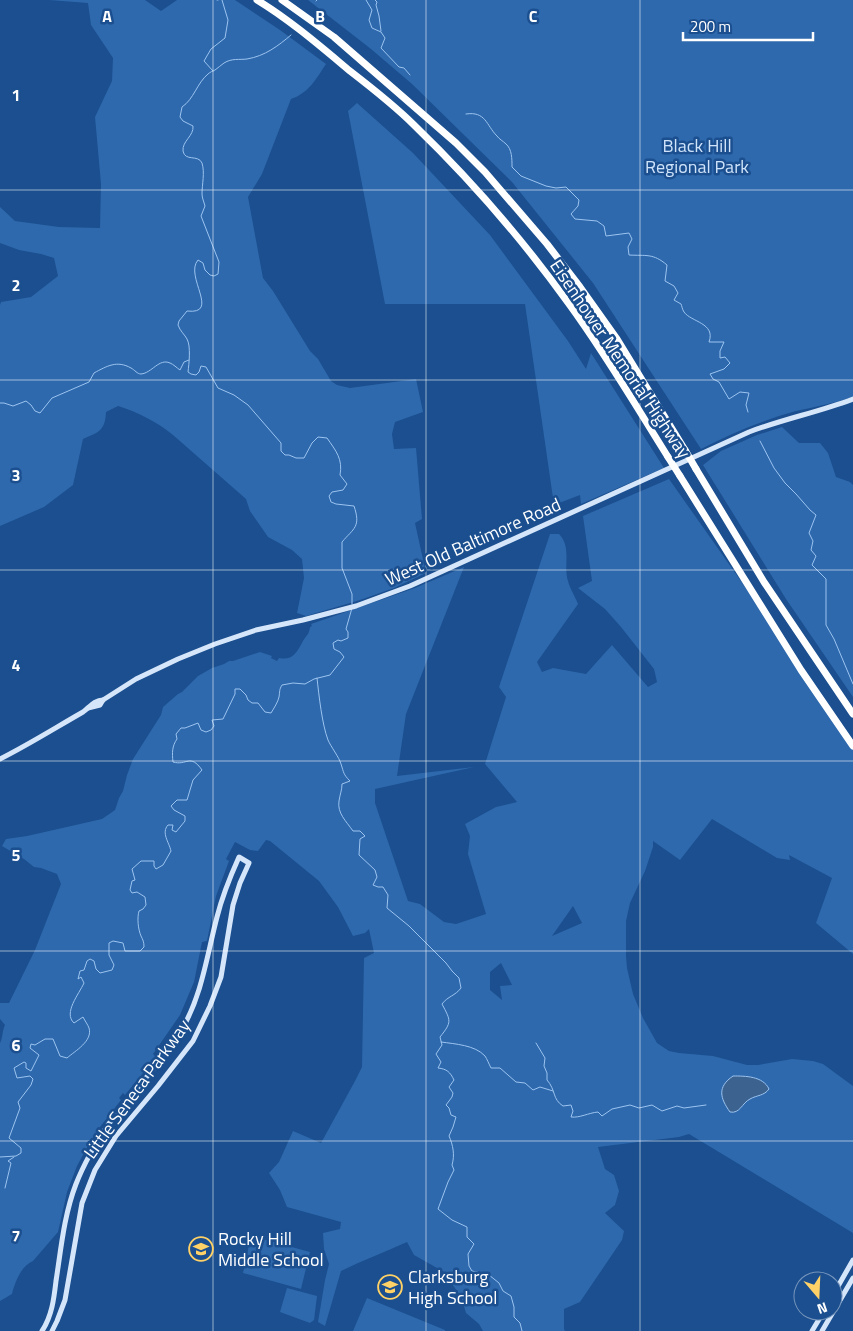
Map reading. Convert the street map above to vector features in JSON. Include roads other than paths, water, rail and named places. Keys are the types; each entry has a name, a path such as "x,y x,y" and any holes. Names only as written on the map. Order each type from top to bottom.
{"highway":[{"name":"Eisenhower Memorial Highway","path":"257,0 318,44 390,104 429,140 488,202 515,234 571,306 600,349 801,670 853,746"},
{"name":"Eisenhower Memorial Highway","path":"282,0 334,36 456,143 485,172 548,244 617,339 764,582 853,714"}],"street":[{"name":"West Old Baltimore Road","path":"0,759 88,708 100,705 102,700 136,679 178,659 256,630 346,609 410,586 749,432 853,398"},
{"name":"Little Seneca Parkway","path":"42,1331 52,1308 68,1208 75,1186 107,1126 165,1055 183,1028 195,1002 204,974 217,918 238,857 249,863 233,905 220,977 210,1006 193,1041 116,1136 95,1170 82,1203 65,1300 52,1331"},
{"path":"843,1278 853,1260"},
{"path":"822,1331 853,1278"}],"waterway":[{"path":"213,71 204,61 211,49 225,38 228,20 222,0"},
{"path":"366,0 372,10 369,20 372,28 381,32 385,38 381,48 399,67 404,68 410,75"},
{"path":"375,0 377,2 381,31"},
{"path":"291,35 276,47 260,56 227,61 204,78 190,100 182,107 180,117 183,121 193,126 192,133 184,144 183,151 186,156 198,159 202,163 202,196 205,206 201,216 219,262 218,274 214,276 210,275 205,270 203,263 198,260 195,267 195,275 202,301 201,307 197,311 187,311 178,325 186,337 189,346 188,372 196,375 201,366 206,367 218,388 234,395 248,405 281,443 281,451 285,455 304,458 312,443 318,437 327,438 338,455 341,469 340,475 347,484 343,490 332,492 329,496 331,502 354,506 357,519 355,527 342,542 342,568 352,594 352,604"},
{"path":"466,114 478,115 485,120 493,132 508,146 512,167 521,176 546,186 566,187 579,200 578,206 571,214 575,219 597,221 604,226 606,236 629,233 632,239 628,247 629,255 653,257 667,265 665,281 674,286 678,293 674,300 681,304 683,311 687,315 706,327 709,331 709,342 724,342 720,351 720,358 725,357 730,363 724,369 710,374 713,379 719,382 729,399 740,392 749,393 746,405 748,412"},
{"path":"0,403 13,406 26,401 35,411 40,413 52,398 89,382 94,373 108,366 121,364 141,374 162,362 171,364 180,370 184,362 189,360"},
{"path":"760,441 774,468 785,483 816,515 809,533 813,541 811,550 816,556 812,565 826,579 826,625 853,684"},
{"path":"0,1157 16,1156 21,1153 21,1148 9,1138 20,1108 18,1102 31,1085 33,1079 30,1076 17,1078 14,1068 24,1062 26,1063 26,1068 31,1071 39,1055 30,1048 31,1044 35,1045 45,1039 53,1039 60,1056 67,1058 86,1041 90,1033 83,1017 74,1023 70,1014 73,1003 84,983 81,977 78,979 80,971 84,970 87,961 90,959 94,961 96,969 100,973 112,970 114,965 109,955 109,943 113,941 123,943 125,951 140,951 144,947 138,920 139,911 146,905 145,897 137,892 132,893 130,890 132,881 135,880 132,869 141,861 154,861 156,869 163,865 171,851 165,834 166,828 168,825 173,825 172,830 176,832 185,821 185,816 174,810 171,806 177,800 187,800 193,780 202,770 191,761 173,762 174,744 177,739 176,734 181,728 198,723 201,730 206,732 211,730 214,726 212,720 223,719 235,694 235,689 240,689 248,700 252,703 258,703 265,712 271,713 278,701 282,685 293,683 305,684 314,679 330,675 344,657 334,649 333,643 348,638 346,629 352,608"},
{"path":"317,678 321,710 329,743 340,761 346,777 350,781 342,784 339,809 353,831 360,831 365,836 360,839 359,855 375,870 377,877 373,885 383,887 388,895 387,908 409,926 459,978 461,988 442,1004 449,1021 447,1028 440,1037 442,1045 436,1054 441,1062 438,1068 448,1071 454,1080 449,1087 453,1093 452,1097 446,1105 451,1115 456,1117 449,1136 452,1143 452,1165 454,1170 438,1209 452,1220 467,1227 467,1237 474,1244 468,1254 469,1266 472,1271 489,1275 499,1283 503,1291 511,1296 514,1317 520,1323 522,1331"},
{"path":"441,1042 476,1049 485,1056 491,1068 500,1068 516,1082 525,1083 533,1090 540,1087 553,1091"},
{"path":"536,1043 545,1058 544,1066 547,1080 552,1087 555,1097 563,1106 571,1105 573,1111 571,1117 598,1112 602,1116 612,1109 630,1105 639,1108 652,1105 662,1111 677,1106 684,1108 706,1105"},
{"path":"5,1188 11,1163 8,1161 14,1157"}],"place":[{"name":"Rocky Hill Middle School","path":"201,1249"},
{"name":"Clarksburg High School","path":"390,1287"}],"park label":[{"name":"Black Hill Regional Park","path":"697,156"}]}
